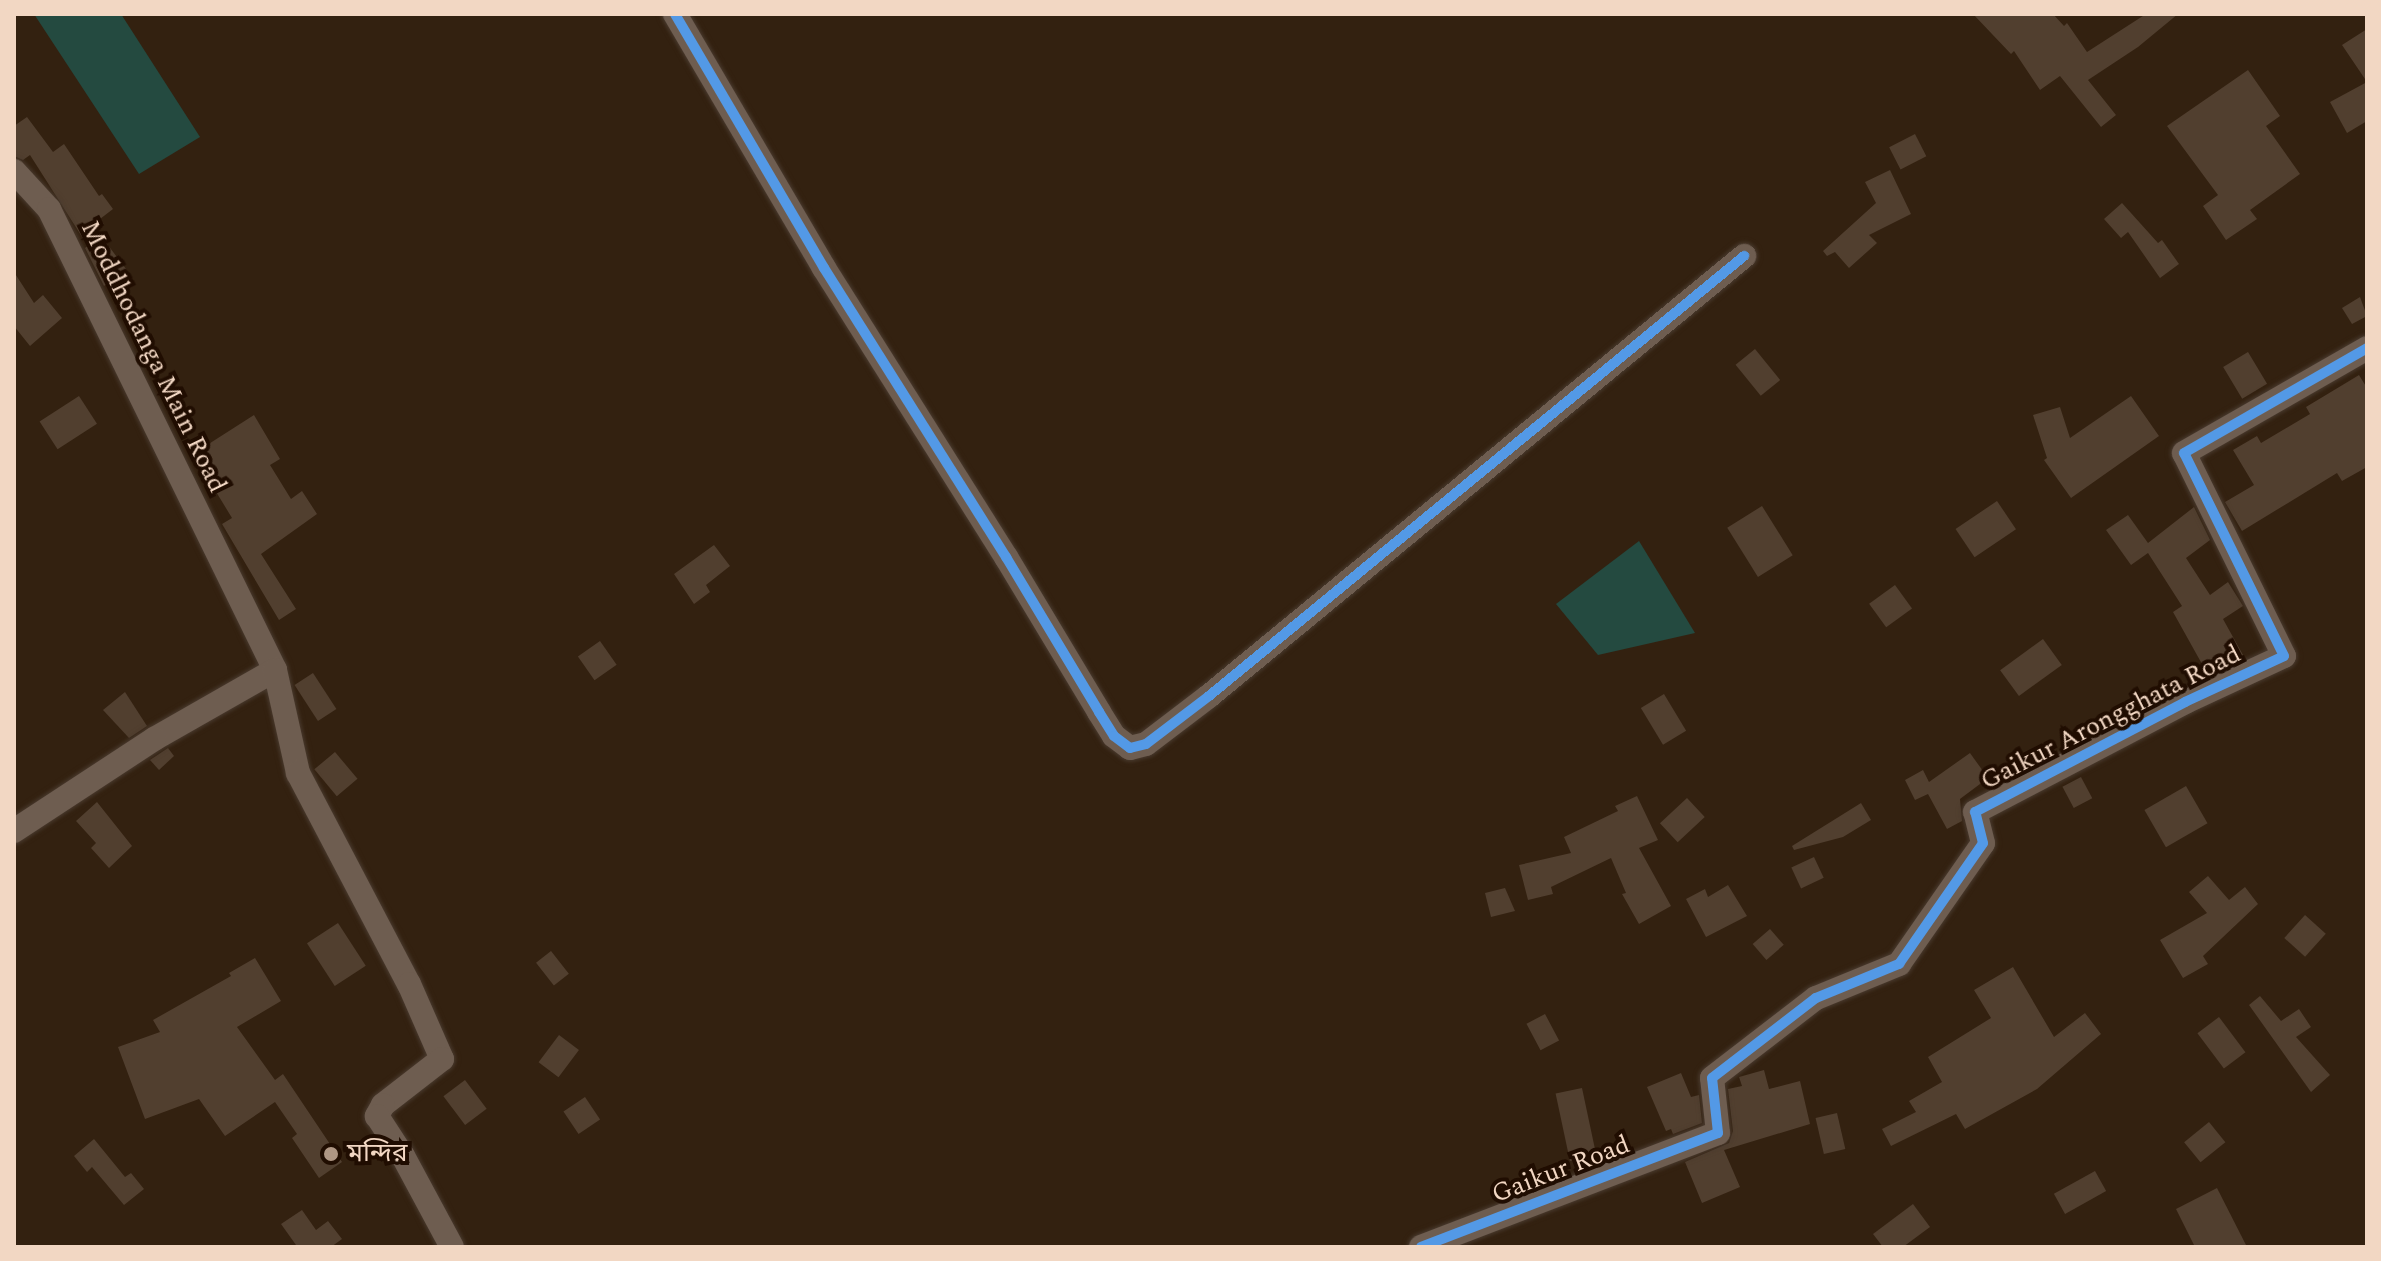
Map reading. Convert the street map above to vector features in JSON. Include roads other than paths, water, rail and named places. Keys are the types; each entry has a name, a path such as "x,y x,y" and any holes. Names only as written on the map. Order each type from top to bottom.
{"street":[{"path":"675,14 824,268 1006,557 1099,712 1114,736 1130,748 1146,744 1209,696 1744,256"},
{"name":"Moddhodanga Main Road","path":"14,171 49,209 275,670 298,773 377,920 442,1059 383,1105 377,1116 403,1156 452,1247"},
{"name":"Gaikur Arongghata Road","path":"1718,1133 1712,1078 1816,998 1899,964 1983,843 1975,812 2185,702 2284,656 2184,453 2367,348"},
{"path":"14,831 154,739 275,670"},
{"name":"Gaikur Road","path":"1421,1247 1718,1133"}],"water":[{"path":"34,14 121,14 200,137 139,174"},
{"path":"1639,541 1695,633 1598,655 1556,604"}],"place":[{"name":"মন্দির","path":"331,1154"}]}
